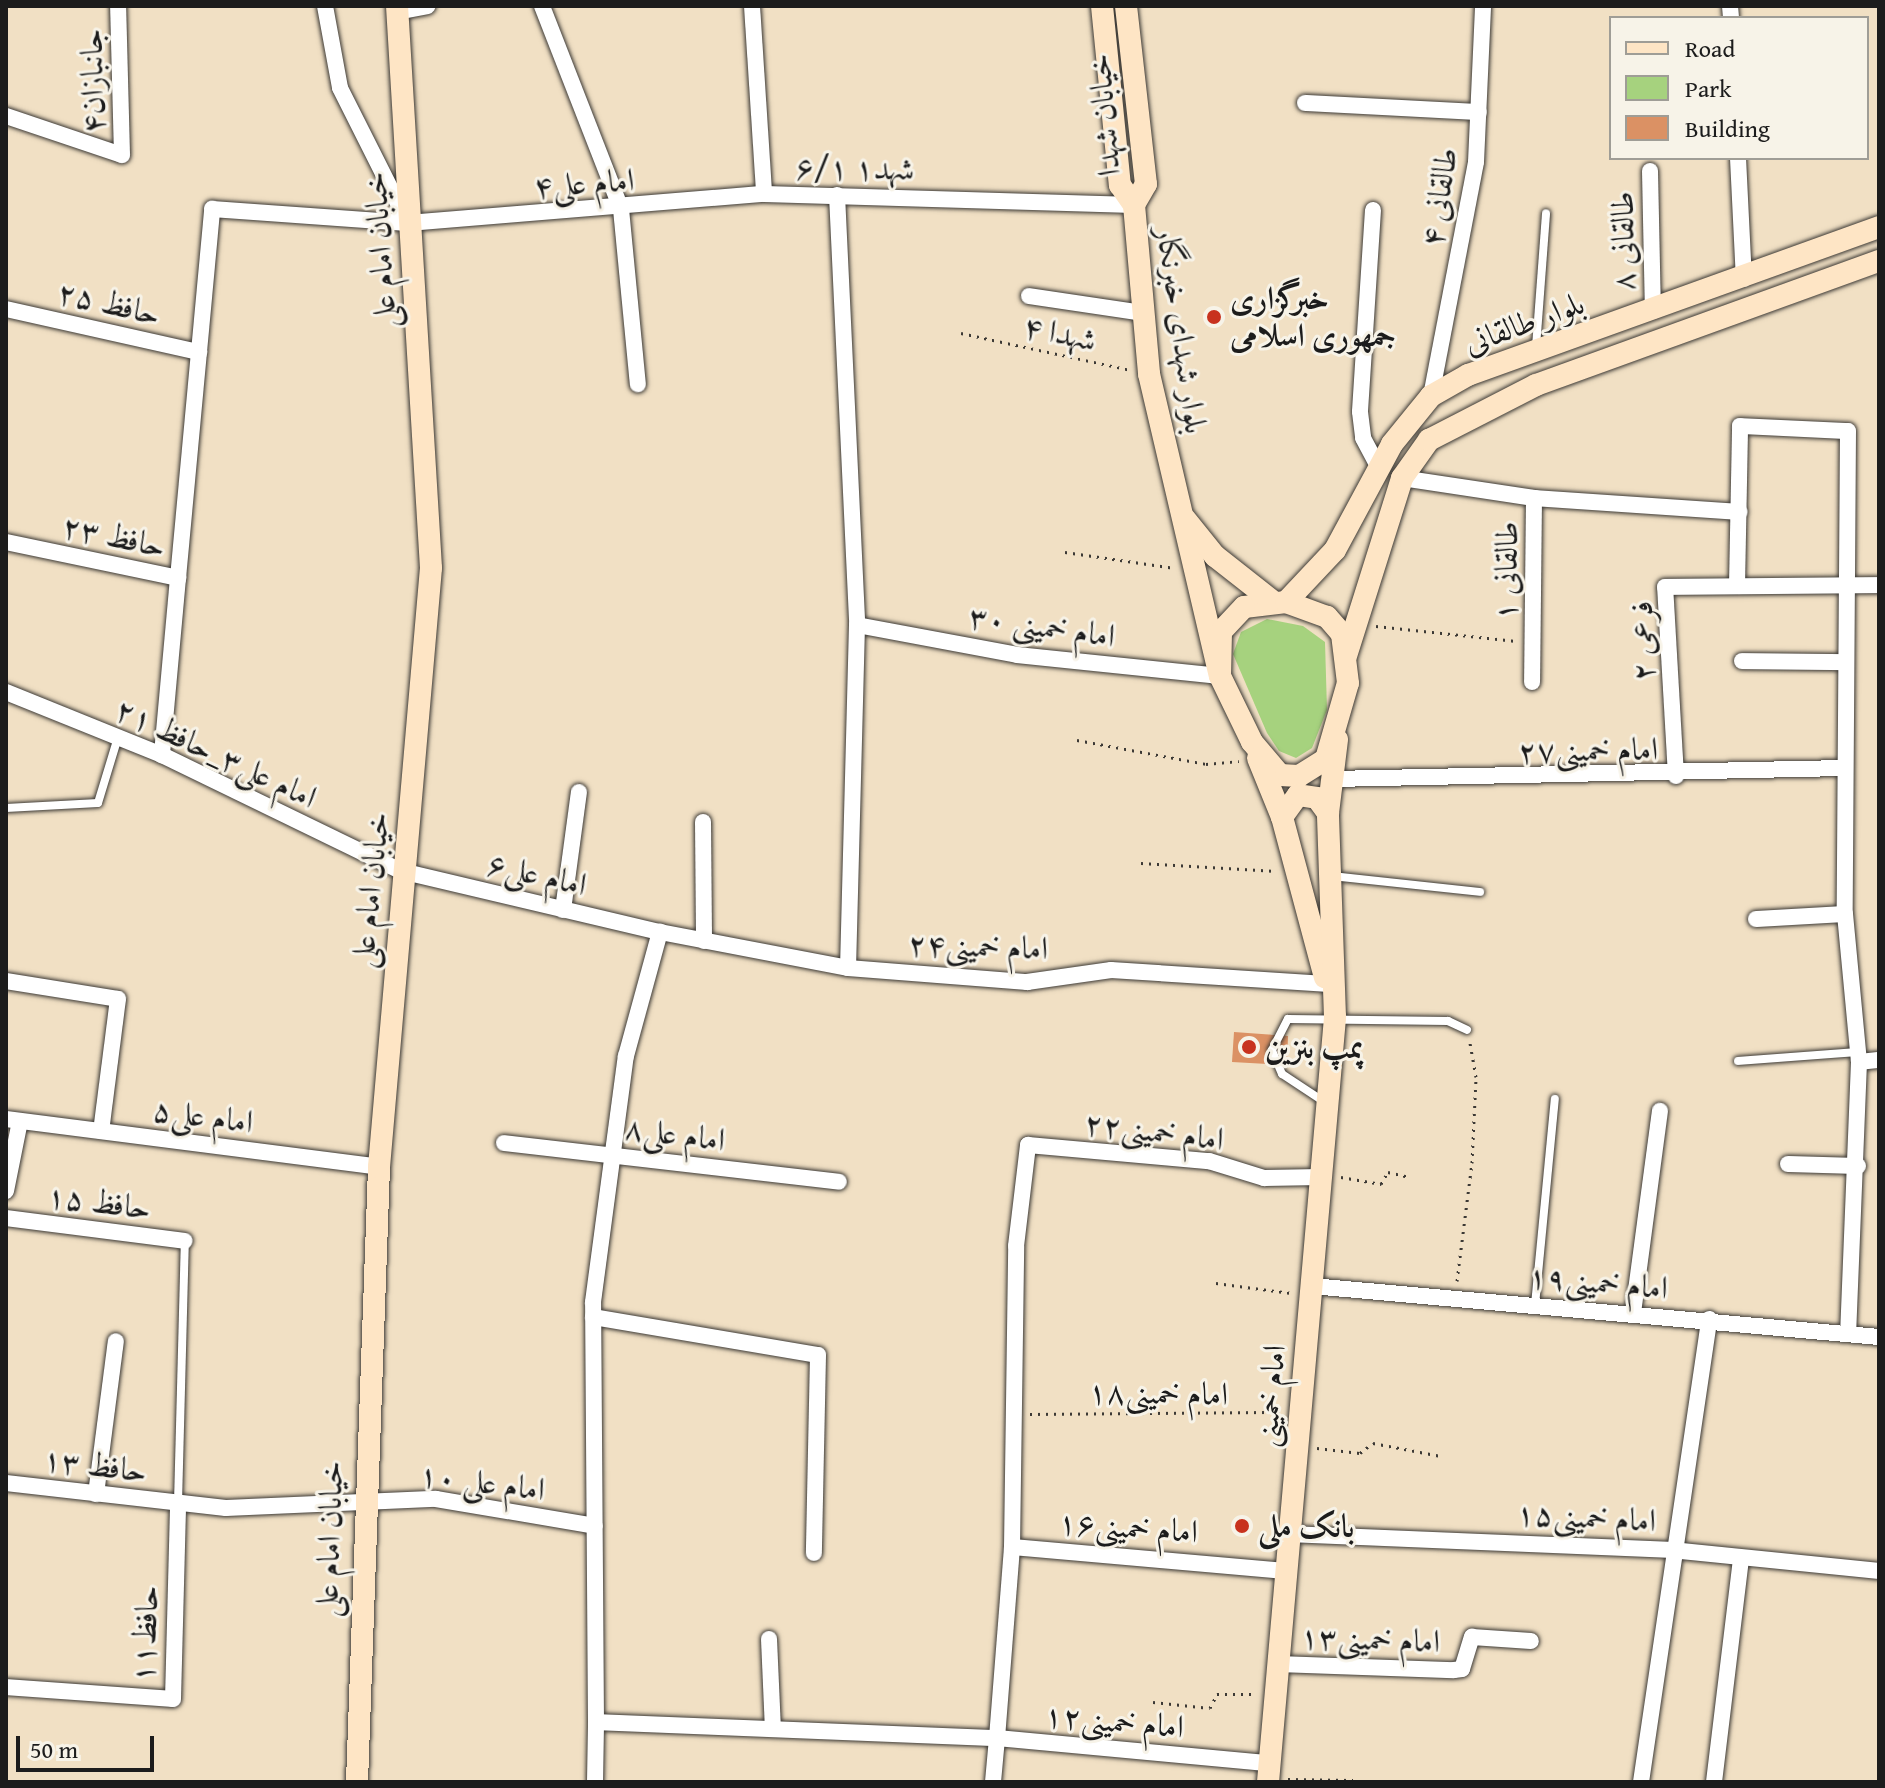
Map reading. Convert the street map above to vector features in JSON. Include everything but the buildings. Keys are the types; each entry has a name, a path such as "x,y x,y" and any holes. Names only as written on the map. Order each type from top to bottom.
{"main road":[{"name":"خیابان امام علی","path":"357,1782 362,1501 379,1167 401,871 416,778 431,568 397,9"},
{"path":"1103,15 1127,14"},
{"name":"خیابان شهدا","path":"1103,15 1120,185 1134,205 1146,184 1127,14"},
{"name":"بلوار شهدای خبرنگار","path":"1134,205 1149,374 1220,676"},
{"name":"بلوار طالقانی","path":"1431,396 1536,352 1744,279 1879,227"},
{"name":"بلوار طالقانی","path":"1346,657 1402,478 1429,440 1466,417 1879,261"},
{"path":"1278,601 1327,617 1342,634 1346,657 1337,740 1326,759 1299,776 1280,775 1255,750 1220,676 1228,619 1278,601 1335,550 1380,470 1431,396"},
{"name":"بلوار شهدای خبرنگار","path":"1179,511 1215,556 1278,601"},
{"name":"امام خمینی","path":"1268,1774 1335,1017 1328,813 1337,740"},
{"name":"امام خمینی","path":"1255,750 1282,817 1335,1017"},
{"path":"1282,817 1298,795 1317,798 1328,813"}],"street":[{"name":"جانبازان۴","path":"6,116 122,155 118,6"},
{"path":"325,6 340,88 408,223"},
{"path":"397,9 427,6"},
{"path":"542,6 621,209 638,384"},
{"name":"شهد۱ ۶/۱","path":"752,6 764,194 1134,205"},
{"name":"طالقانی ۴","path":"1431,396 1476,162 1483,6"},
{"path":"1305,103 1479,112"},
{"path":"1738,160 1744,279"},
{"name":"طالقانی ۸","path":"1650,171 1653,311"},
{"name":"امام علی۴","path":"199,352 212,209 408,223 621,209 764,194"},
{"path":"837,195 857,625 848,968"},
{"path":"1373,210 1360,412 1363,438 1380,470"},
{"path":"1029,296 1143,313"},
{"name":"حافظ ۲۵","path":"6,309 199,352"},
{"path":"178,578 199,352"},
{"path":"1737,586 1740,426 1848,431 1845,914 1859,1057 1858,1166 1848,1334"},
{"name":"طالقانی ۱","path":"1402,478 1534,498 1532,682"},
{"path":"1534,498 1740,512"},
{"name":"حافظ ۲۳","path":"6,542 178,578 162,755"},
{"name":"فرعی ۲","path":"1676,776 1665,587 1879,585"},
{"name":"امام خمینی ۳۰","path":"857,625 1017,655 1220,676"},
{"path":"1742,661 1846,662"},
{"name":"امام علی۳_حافظ ۲۱","path":"6,692 162,755 401,871"},
{"name":"امام خمینی۲۷","path":"1332,779 1676,776 1845,768"},
{"path":"563,910 579,792"},
{"path":"703,822 704,941"},
{"name":"امام علی۶","path":"401,871 660,932"},
{"path":"1756,919 1845,914"},
{"path":"595,1782 593,1317 626,1056 660,932"},
{"name":"امام خمینی۲۴","path":"660,932 848,968 1027,982 1111,970 1326,984"},
{"path":"6,981 118,999 101,1131"},
{"path":"1859,1057 1879,1060"},
{"path":"1633,1313 1660,1111"},
{"path":"6,1191 13,1120"},
{"name":"امام علی۵","path":"13,1120 379,1167"},
{"name":"امام علی۸","path":"504,1143 839,1182"},
{"name":"امام خمینی۲۲","path":"1014,1413 1016,1246 1028,1145 1196,1159 1264,1178 1321,1174"},
{"path":"1788,1164 1858,1166"},
{"name":"حافظ ۱۵","path":"6,1218 185,1241"},
{"name":"امام خمینی۱۹","path":"1311,1291 1455,1298 1879,1337"},
{"path":"593,1317 818,1355 814,1553"},
{"path":"1641,1782 1672,1550 1709,1319"},
{"path":"96,1494 116,1341"},
{"path":"596,1722 997,1738 1012,1547 1014,1413"},
{"name":"حافظ ۱۳","path":"6,1483 226,1508 362,1501"},
{"name":"امام علی ۱۰","path":"362,1501 436,1499 595,1526"},
{"name":"حافظ۱۱","path":"6,1687 173,1699 178,1503"},
{"name":"امام خمینی۱۵","path":"1290,1534 1672,1550 1879,1571"},
{"name":"امام خمینی۱۶","path":"1012,1547 1286,1571"},
{"path":"1714,1782 1741,1558"},
{"name":"امام خمینی۱۳","path":"1278,1664 1454,1670 1462,1669 1472,1637 1531,1641"},
{"path":"769,1639 773,1729"},
{"name":"امام خمینی۱۲","path":"993,1782 997,1738 1268,1774"}],"lane":[{"path":"1536,352 1546,213"},
{"path":"6,808 98,803 118,737"},
{"path":"1330,876 1480,892"},
{"path":"1328,1103 1282,1074 1272,1050 1288,1019 1335,1017 1448,1021 1467,1030"},
{"path":"1738,1061 1859,1057"},
{"path":"1535,1305 1555,1099"},
{"path":"178,1503 185,1241"}],"path":[{"name":"شهدا ۴","path":"961,333 1149,374"},
{"path":"1065,552 1195,569"},
{"path":"1357,622 1533,642"},
{"path":"1077,740 1206,764 1255,750"},
{"path":"1141,863 1297,872"},
{"path":"1455,1298 1475,1106 1467,1030"},
{"path":"1321,1174 1364,1184 1381,1184 1388,1172 1410,1177"},
{"path":"1216,1283 1311,1291"},
{"name":"امام خمینی۱۸","path":"1014,1413 1260,1417 1301,1408"},
{"path":"1298,1445 1360,1453 1373,1443 1441,1456"},
{"path":"1153,1702 1210,1708 1217,1694 1275,1695"},
{"path":"1268,1774 1353,1780"}],"green space":[{"path":"1267,619 1303,626 1325,642 1327,710 1312,748 1296,758 1279,751 1267,733 1233,654 1241,632"}],"place":[{"name":"خبرگزاری جمهوری اسلامی","path":"1214,317"},
{"name":"پمپ بنزین","path":"1249,1047"},
{"name":"بانک ملی","path":"1242,1526"}]}
